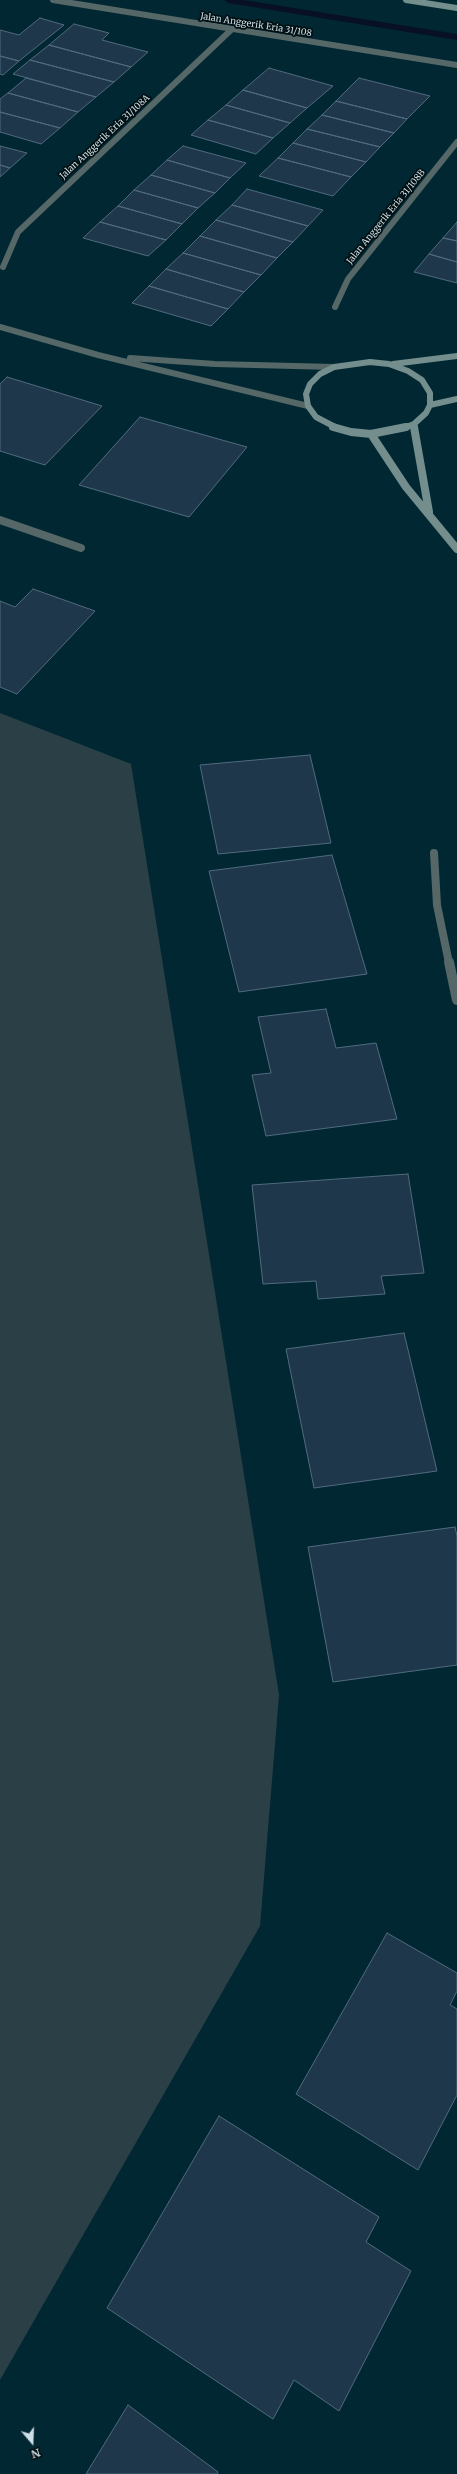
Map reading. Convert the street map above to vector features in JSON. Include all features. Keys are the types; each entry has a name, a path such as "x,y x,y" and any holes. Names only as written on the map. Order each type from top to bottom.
{"street":[{"name":"Jalan Anggerik Eria 31/108","path":"53,0 457,65"},
{"path":"406,0 457,8"},
{"name":"Jalan Anggerik Eria 31/108A","path":"3,267 18,232 232,30"},
{"name":"Jalan Anggerik Eria 31/108B","path":"336,307 348,279 457,142"},
{"path":"0,327 98,355 308,406"},
{"path":"98,355 215,364 334,367 370,362 389,364 457,356"},
{"path":"334,367 320,374 310,384 306,394 308,406 316,417 331,426 350,432 372,434 393,431 414,424 426,413 430,405 430,393 422,380 408,371 389,364"},
{"path":"430,405 457,399"},
{"path":"414,424 430,514"},
{"path":"372,434 406,487 430,514 457,549"},
{"path":"0,520 81,548"},
{"path":"434,853 437,905 457,1000"}],"shaded area":[{"path":"0,713 131,764 279,1695 260,1926 0,2380"}],"building":[{"path":"40,18 64,25 19,61 0,56 0,30 19,35"},
{"path":"74,24 109,33 102,40 148,52 131,67 49,45"},
{"path":"49,45 131,67 114,82 30,60"},
{"path":"0,56 19,61 3,75 0,74"},
{"path":"30,60 114,82 96,97 13,74"},
{"path":"269,68 333,86 307,108 243,90"},
{"path":"26,78 96,97 78,112 8,93"},
{"path":"359,78 430,96 407,119 336,101"},
{"path":"243,90 307,108 290,123 226,105"},
{"path":"8,93 78,112 60,128 0,112 0,99"},
{"path":"336,101 407,119 394,133 322,115"},
{"path":"226,105 290,123 273,138 208,120"},
{"path":"0,112 60,128 41,144 0,132"},
{"path":"322,115 394,133 380,147 307,129"},
{"path":"208,120 273,138 256,154 191,135"},
{"path":"307,129 380,147 366,162 293,143"},
{"path":"293,143 366,162 351,177 278,158"},
{"path":"0,146 27,153 10,168 0,165"},
{"path":"183,146 246,163 230,178 167,160"},
{"path":"278,158 351,177 333,196 259,176"},
{"path":"167,160 230,178 215,193 151,175"},
{"path":"0,165 10,168 0,177"},
{"path":"151,175 215,193 198,208 134,190"},
{"path":"247,189 323,210 308,226 232,205"},
{"path":"134,190 198,208 182,224 118,206"},
{"path":"232,205 308,226 293,242 216,220"},
{"path":"118,206 182,224 166,240 100,222"},
{"path":"216,220 293,242 277,258 200,236"},
{"path":"100,222 166,240 148,256 83,238"},
{"path":"457,222 457,241 443,238"},
{"path":"200,236 277,258 261,275 183,253"},
{"path":"443,238 457,241 457,262 429,254"},
{"path":"183,253 261,275 244,292 166,269"},
{"path":"429,254 457,262 457,283 414,272"},
{"path":"166,269 244,292 228,309 149,286"},
{"path":"149,286 228,309 211,326 132,303"},
{"path":"7,377 102,406 45,465 0,451 0,384"},
{"path":"140,417 247,447 189,517 79,485"},
{"path":"33,589 95,611 17,694 0,687 0,601 15,607"},
{"path":"310,755 331,843 218,854 200,765"},
{"path":"332,855 367,974 239,992 209,871"},
{"path":"326,1009 336,1048 376,1043 397,1119 266,1136 252,1075 271,1073 258,1017"},
{"path":"408,1174 424,1273 381,1276 385,1294 318,1299 316,1281 263,1284 252,1185"},
{"path":"404,1333 437,1471 314,1488 286,1349"},
{"path":"455,1527 457,1536 457,1665 333,1682 308,1547"},
{"path":"387,1933 457,1973 457,1991 450,2005 457,2009 457,2095 418,2170 296,2094"},
{"path":"219,2116 379,2217 366,2242 411,2271 339,2411 294,2380 273,2419 107,2308"},
{"path":"128,2405 218,2472 217,2474 86,2474"}],"waterway":[{"path":"228,0 457,37"}]}
